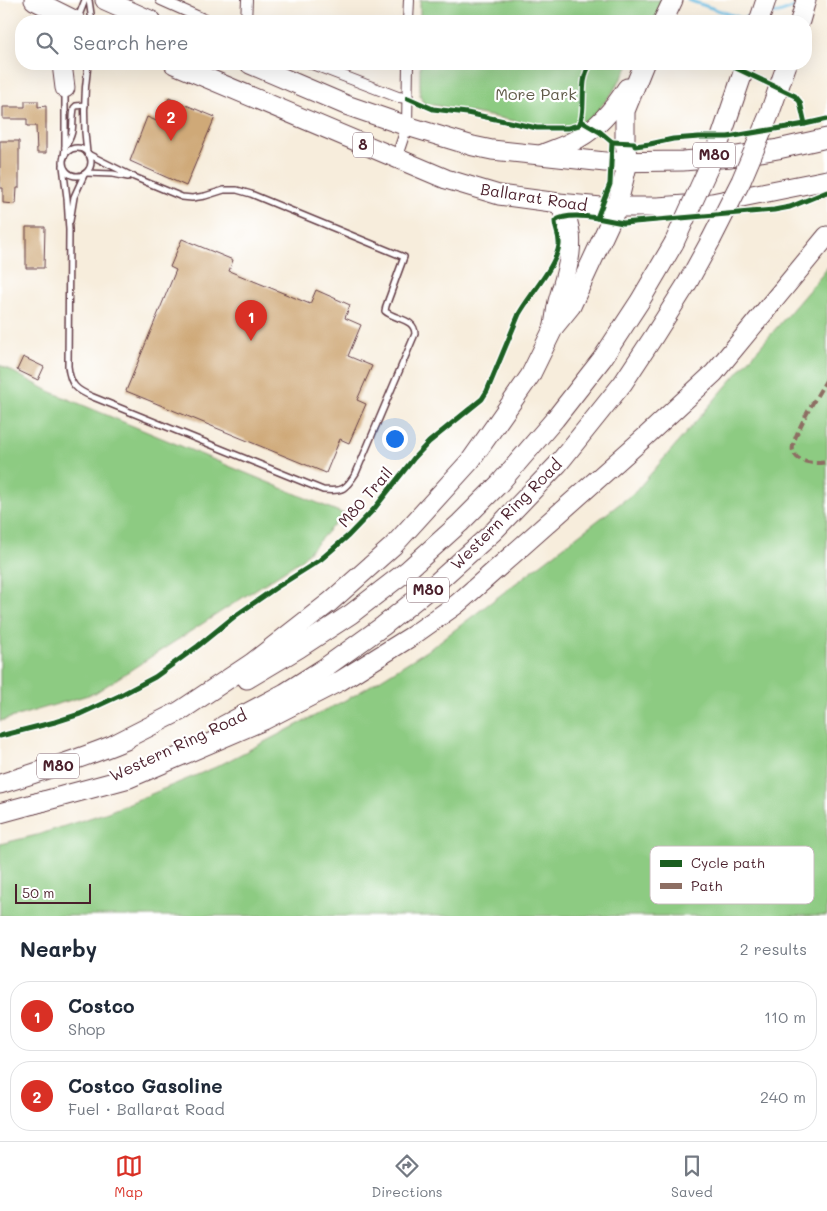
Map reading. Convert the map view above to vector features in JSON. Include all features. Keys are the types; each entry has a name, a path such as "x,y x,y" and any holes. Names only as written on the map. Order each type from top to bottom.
{"highway":[{"path":"34,0 54,15"},
{"path":"105,0 139,15"},
{"path":"665,15 673,0"},
{"path":"761,15 766,0"},
{"path":"802,15 806,0"},
{"name":"Ballarat Road","path":"188,70 446,180 500,195 559,203 617,207 658,207 712,203 827,180"},
{"name":"8","path":"264,70 346,105 407,126 473,146 540,156 605,162 682,161 731,157 827,138"},
{"path":"540,156 580,138 594,128 624,94 640,70"},
{"path":"115,744 180,711 252,663 330,602 392,546 471,460 530,376 554,327 571,306 617,207 628,162 624,143 625,111 642,70"},
{"name":"Western Ring Road","path":"0,784 48,769 115,744 160,725 231,689 351,614 408,570 460,523 499,484 555,418 602,359 640,301 674,243 717,149 744,70"},
{"name":"Western Ring Road","path":"0,813 105,780 163,756 285,693 383,626 434,585 494,532 558,464 622,383 688,282 748,165 785,70"},
{"path":"554,327 558,300 568,269 570,255 568,224 559,203"},
{"path":"801,266 827,222"},
{"path":"33,804 129,778 264,720 340,681 412,636 457,604 714,373 827,236"}],"street":[{"path":"161,0 195,15"},
{"path":"246,15 247,0"},
{"path":"408,15 409,0"},
{"path":"328,70 398,97 408,98"},
{"path":"396,159 407,126 408,70"}],"lane":[{"path":"79,15 85,0"},
{"path":"89,0 91,15"},
{"path":"69,230 74,197 91,161 84,126 88,70"},
{"path":"64,156 74,148 79,148 134,177 182,197 205,196 224,190 237,190 251,194 404,257 385,310 389,314 412,324 415,328 415,334 356,473 349,484 343,489 323,490 80,392 73,385 69,376 68,366 69,230 63,166 64,156 65,148 65,74"},
{"path":"65,148 73,131 74,108 85,105"},
{"path":"63,166 72,176 113,174 134,177"}],"green space":[{"path":"420,0 666,0 657,15 420,15"},
{"name":"More Park","path":"420,70 626,70 612,93 585,126 565,135 564,126 535,125 423,103 420,95"},
{"path":"827,267 827,916 0,916 0,844 37,835 108,812 216,767 355,695 431,648 635,492"},
{"path":"0,365 49,391 344,514 301,560 95,693 0,721"}],"building":[{"path":"169,98 215,117 186,186 130,161 147,117 159,122"},
{"path":"25,101 38,101 38,107 46,106 46,153 37,153 36,126 27,126 27,119 3,119 3,107 25,107"},
{"path":"0,141 19,141 19,188 17,188 16,204 3,203 3,188 0,188"},
{"path":"26,227 45,227 44,268 26,268"},
{"path":"182,239 233,260 229,271 310,304 316,290 350,305 345,318 361,325 348,356 372,366 357,400 366,404 349,443 340,439 326,473 126,391 176,270 170,267"},
{"path":"23,357 44,367 38,380 17,370"}],"waterway":[{"path":"688,0 732,15"},
{"path":"768,14 779,13 798,6"}],"marked path":[{"path":"827,379 800,427 793,445 795,455 803,461 812,463 827,462"}],"cycle path":[{"name":"M80 Trail","path":"0,736 80,714 155,677 235,616 320,560 348,536 374,509 429,442 482,399 519,314 548,271 557,253 559,242 555,221 570,216 597,218 610,184 612,142 600,132 581,121 584,85 587,70"},
{"path":"740,70 795,96 800,102 805,124 827,119"},
{"path":"408,98 433,109 467,113 537,128 568,128 579,125 581,121"},
{"path":"612,142 634,143 635,146 673,139 728,137 805,124"},
{"path":"597,218 623,223 774,210 790,207 827,192"}],"place":[{"name":"Costco Gasoline","path":"171,141"},
{"name":"Costco","path":"251,341"}]}
